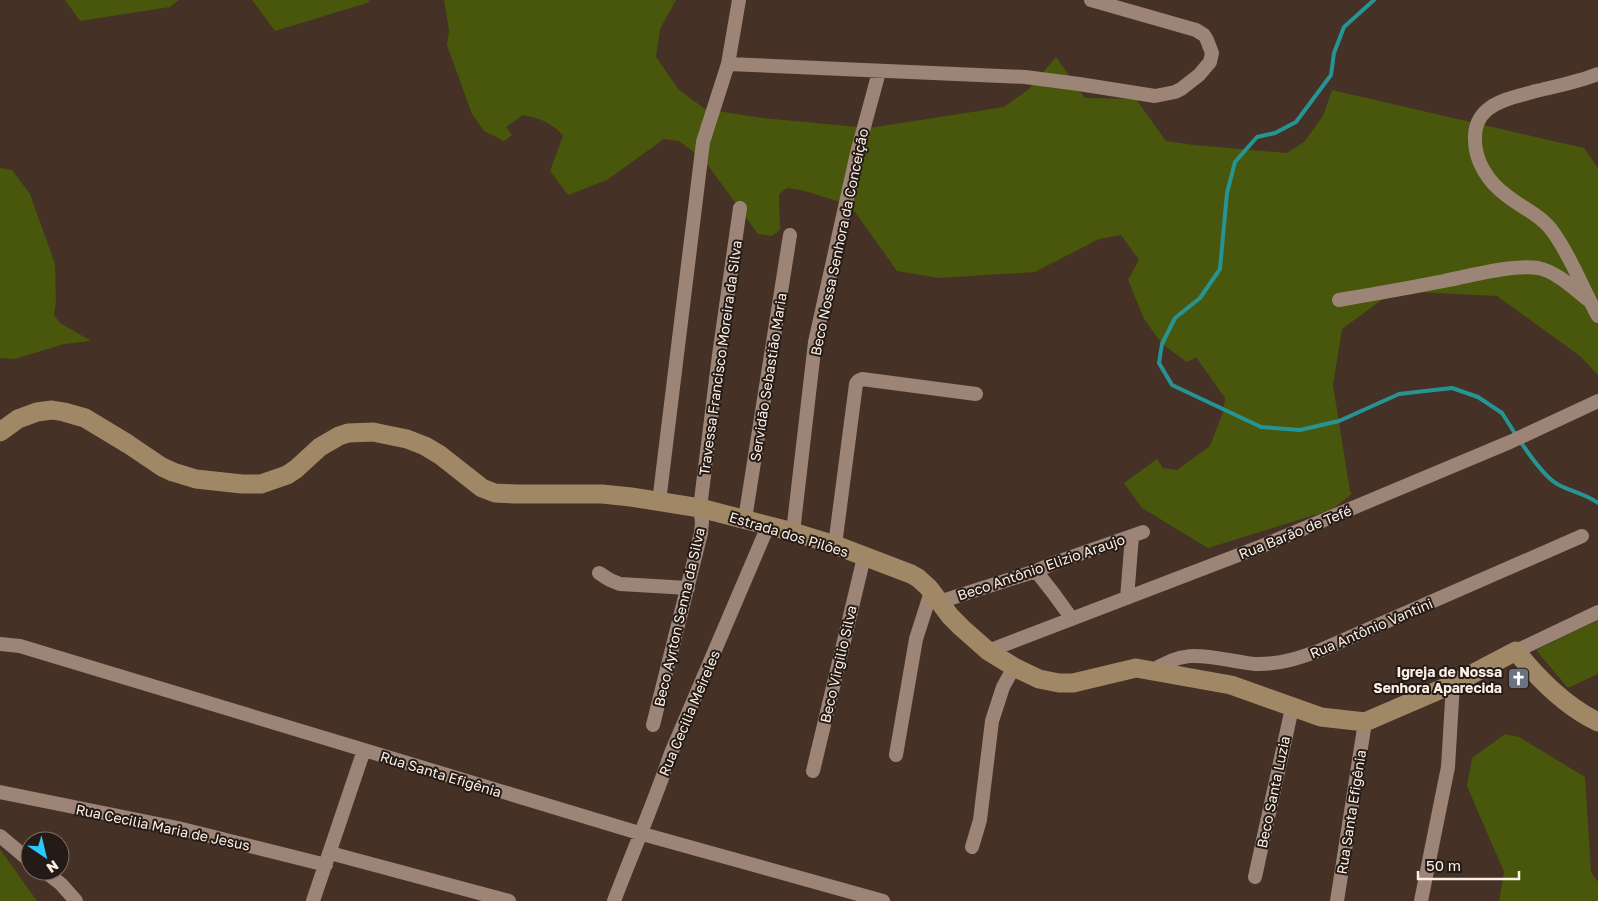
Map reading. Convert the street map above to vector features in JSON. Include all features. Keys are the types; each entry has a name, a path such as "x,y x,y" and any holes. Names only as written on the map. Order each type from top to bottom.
{"street":[{"path":"659,502 703,142 728,64 739,0"},
{"path":"728,64 1025,77 1155,96 1170,94 1181,89 1199,75 1210,62 1212,53 1208,40 1196,30 1091,0"},
{"name":"Beco Nossa Senhora da Conceição","path":"793,532 815,342 857,154 879,72"},
{"path":"1598,74 1502,101 1485,112 1477,123 1474,142 1478,158 1488,176 1506,195 1536,214 1552,231 1572,264 1598,316"},
{"name":"Travessa Francisco Moreira da Silva","path":"700,508 740,208"},
{"name":"Servidão Sebastião Maria","path":"745,520 790,235"},
{"path":"1339,300 1496,270 1539,268 1562,279 1589,301"},
{"path":"835,545 856,384 858,381 862,379 976,394"},
{"name":"Rua Barão de Tefé","path":"988,651 1262,546 1510,442 1598,402"},
{"name":"Estrada dos Pilões","path":"0,432 18,419 37,412 52,410 64,412 85,418 173,472 196,479 242,484 262,484 287,474 296,469 320,447 339,436 348,433 373,432 407,439 425,446 440,455 482,488 495,493 602,494 700,508 835,545 911,574 918,578 962,628 988,651 1014,667 1039,679 1059,683 1073,683 1136,668 1231,685 1321,717 1365,722 1453,684 1516,651"},
{"name":"Beco Ayrton Senna da Silva","path":"653,726 702,532 700,508"},
{"name":"Rua Cecilia Meireles","path":"614,901 671,753 768,526"},
{"name":"Beco Antônio Elizio Araujo","path":"935,597 1036,571 1137,534 1127,598"},
{"name":"Rua Antônio Vantini","path":"1151,672 1170,660 1180,657 1196,656 1256,664 1285,663 1321,650 1582,536"},
{"name":"Beco Virgilio Silva","path":"813,771 864,557"},
{"path":"1036,571 1072,619"},
{"path":"599,573 620,584 688,588"},
{"path":"896,755 916,639 935,597"},
{"path":"1598,612 1516,651 1537,677 1568,704 1583,715 1598,722"},
{"name":"Rua Santa Efigênia","path":"0,644 20,646 639,833 883,901"},
{"path":"972,847 980,820 992,721 996,704 1014,667"},
{"path":"1420,901 1448,767 1453,684"},
{"name":"Beco Santa Luzia","path":"1255,877 1292,708"},
{"name":"Rua Santa Efigênia","path":"1337,901 1365,722"},
{"path":"313,901 364,750"},
{"name":"Rua Cecilia Maria de Jesus","path":"0,792 328,859 509,901"},
{"path":"0,836 20,853"},
{"path":"57,881 76,901"}],"green space":[{"path":"65,0 179,0 170,7 80,21"},
{"path":"252,0 370,0 367,3 275,31"},
{"path":"444,0 676,0 660,29 656,57 679,90 705,109 762,118 869,128 1004,107 1029,89 1056,57 1085,98 1136,99 1166,141 1287,153 1304,142 1323,116 1332,90 1584,148 1598,168 1598,375 1580,356 1497,296 1394,291 1342,329 1333,385 1352,494 1331,510 1208,548 1142,508 1124,483 1157,459 1163,468 1177,470 1210,446 1223,412 1225,398 1196,357 1187,362 1162,344 1144,319 1128,280 1139,260 1121,235 1099,239 1035,272 939,278 897,271 850,205 801,190 787,188 779,194 780,230 772,236 758,234 704,160 679,141 664,139 607,180 568,195 550,171 563,136 555,128 550,124 523,115 506,127 512,135 504,141 484,131 472,114 447,45 449,30"},
{"path":"0,168 12,170 30,194 55,264 56,301 54,315 60,323 91,341 64,344 15,359 0,358"},
{"path":"1598,620 1598,674 1568,688 1536,650"},
{"path":"1505,734 1519,737 1585,777 1591,872 1598,882 1598,901 1499,901 1504,872 1467,786 1472,758"},
{"path":"0,849 20,877 20,881 23,881 37,901 0,901"}],"waterway":[{"path":"1374,0 1344,27 1334,53 1331,75 1296,122 1275,133 1257,137 1235,162 1227,193 1220,269 1200,298 1175,318 1162,344 1159,363 1172,385 1261,427 1300,430 1339,421 1399,394 1452,388 1478,397 1502,413 1516,435"},
{"path":"1520,441 1554,482 1589,497 1598,503"}],"place":[{"name":"Igreja de Nossa Senhora Aparecida","path":"1518,679"}]}
